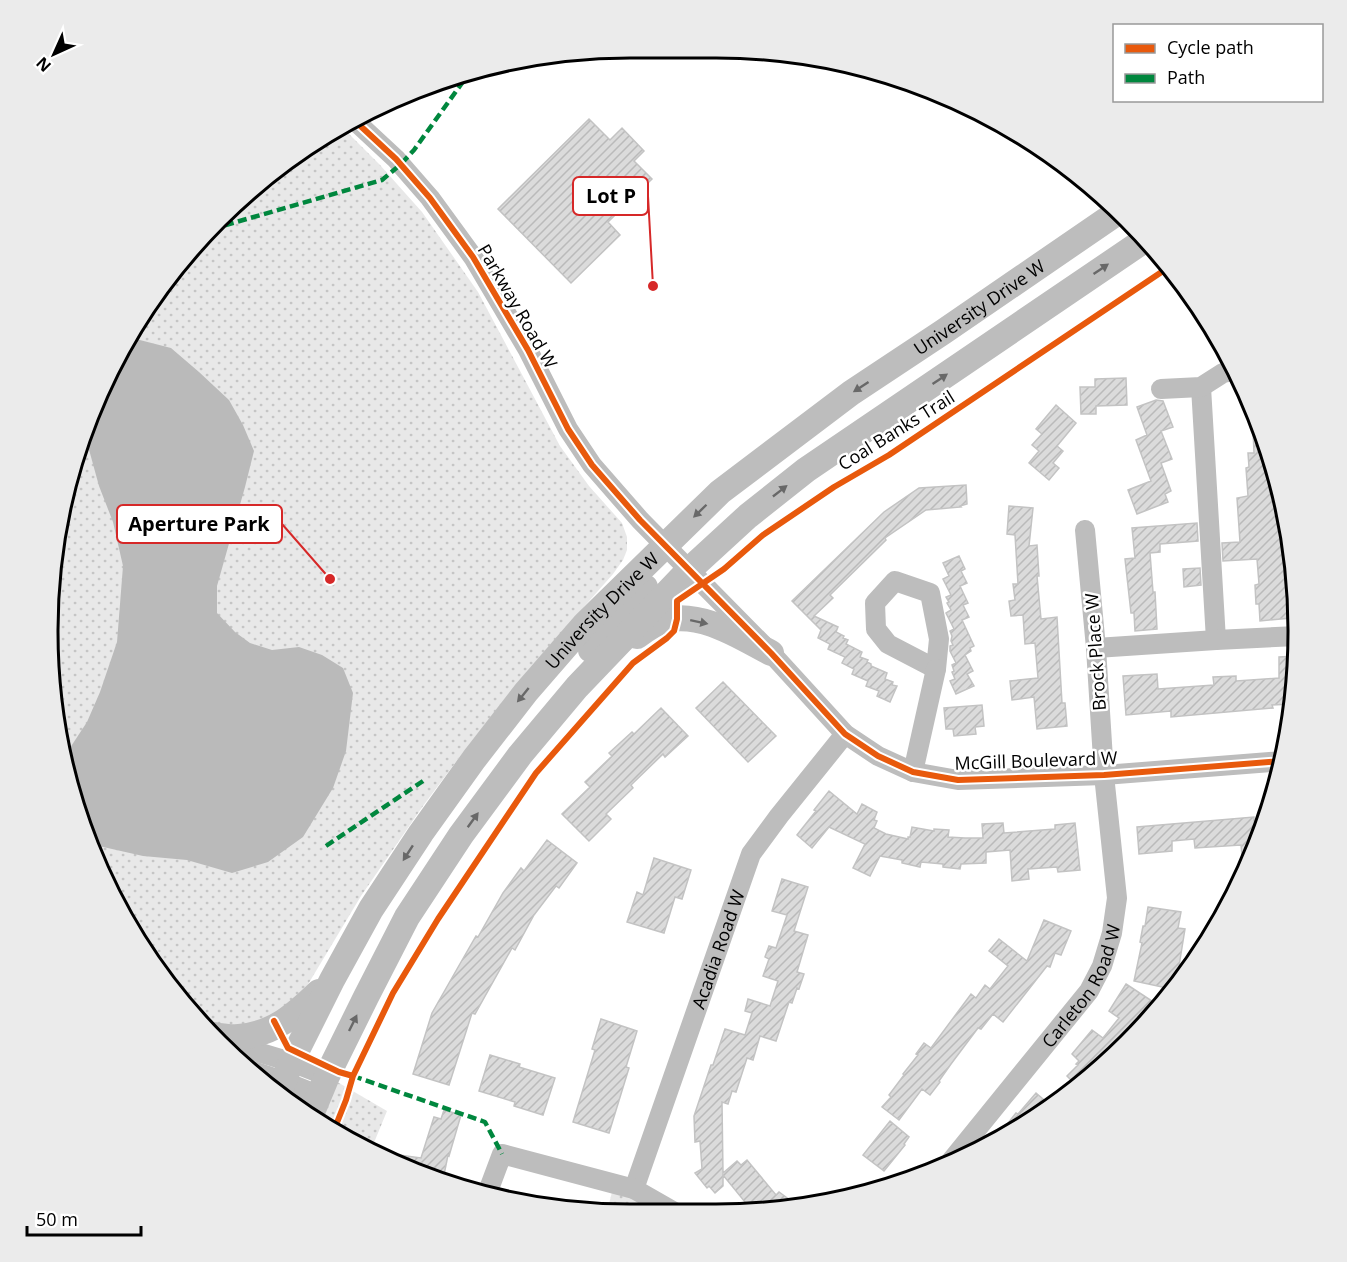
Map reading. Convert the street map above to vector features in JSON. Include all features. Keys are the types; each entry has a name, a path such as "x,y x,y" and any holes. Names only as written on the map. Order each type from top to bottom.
{"main road":[{"name":"University Drive W","path":"288,1085 332,980 371,909 474,759 526,692 585,624 720,492 851,393 1111,217"},
{"name":"University Drive W","path":"318,1096 407,917 461,835 520,755 577,687 688,570 748,516 806,470 1137,244"},
{"path":"688,570 690,557 717,524 787,457 812,422"},
{"path":"520,755 585,658 648,584 664,546"},
{"path":"609,654 665,620 680,619 720,627 771,653"},
{"path":"227,1037 238,1038 259,1034 277,1027 295,1015 332,980"}],"street":[{"name":"Parkway Road W","path":"361,127 396,159 430,198 454,231 483,273 528,350 568,429 600,474 664,546"},
{"path":"1161,389 1201,387 1226,372"},
{"path":"1201,387 1216,640"},
{"name":"Brock Place W","path":"1085,530 1096,648 1104,775"},
{"name":"McGill Boulevard W","path":"664,546 771,653 845,734 878,756 913,771 958,780 1104,775 1273,762"},
{"path":"1096,648 1288,636"},
{"path":"913,771 936,669"},
{"name":"Acadia Road W","path":"634,1189 751,854 845,734"},
{"name":"Carleton Road W","path":"975,1141 1016,1079 1089,991 1102,966 1112,933 1117,898 1104,775"},
{"path":"265,1071 288,1085 318,1096"},
{"path":"490,1186 502,1154 634,1189 660,1204"}],"shaded area":[{"path":"348,133 422,212 478,292 560,446 589,486 622,523 627,537 627,550 613,574 529,669 423,806 361,896 307,986 294,1003 259,1026 218,1027 201,1008 155,949 135,917 102,850 78,779 63,706 58,631 63,556 78,483 102,412 135,345 155,313 177,282 226,226 282,177"},
{"path":"138,340 171,348 229,400 243,425 254,451 217,586 217,613 235,632 250,643 272,650 299,647 322,655 343,668 353,693 346,751 333,788 303,837 268,862 232,873 187,860 143,856 101,846 78,779 71,747 87,722 117,642 123,566 113,522 99,486 89,448 102,412"},
{"path":"327,1076 387,1111 374,1142 314,1108"},
{"path":"614,1184 657,1202 656,1204 609,1203"}],"building":[{"path":"589,119 610,140 622,128 644,151 634,161 652,179 608,222 620,235 571,283 498,209"},
{"path":"1126,378 1127,405 1096,406 1096,414 1081,414 1080,387 1095,387 1095,379"},
{"path":"1156,400 1163,401 1173,427 1161,431 1172,459 1161,463 1171,491 1165,494 1168,502 1137,514 1128,490 1151,481 1136,440 1147,435 1137,407"},
{"path":"1056,405 1076,423 1057,446 1063,451 1053,463 1059,468 1049,480 1029,463 1039,451 1032,445 1042,434 1036,429"},
{"path":"1253,434 1269,483 1281,541 1288,618 1260,621 1255,585 1259,584 1257,559 1223,561 1222,543 1240,542 1237,498 1248,496 1246,468 1249,467 1248,453 1254,453"},
{"path":"966,485 967,504 961,507 926,510 885,538 886,540 830,595 833,598 814,616 838,627 836,632 848,640 846,644 862,652 860,657 868,660 871,666 887,673 885,679 897,686 890,702 877,696 879,691 866,686 868,681 852,674 854,669 842,663 845,657 828,649 830,644 818,638 821,630 792,601 884,512 919,488"},
{"path":"1009,506 1033,508 1029,546 1037,545 1041,619 1057,617 1062,703 1065,703 1067,726 1037,729 1034,697 1012,700 1010,681 1038,678 1035,643 1025,644 1023,615 1011,616 1009,601 1015,600 1013,584 1018,584 1015,535 1007,534"},
{"path":"1197,523 1198,541 1160,544 1160,552 1150,553 1157,629 1135,631 1125,559 1135,558 1132,528"},
{"path":"959,556 965,569 961,571 967,583 960,586 968,603 963,605 969,617 962,620 974,646 965,655 973,671 967,674 974,686 956,694 950,681 955,679 952,665 956,663 950,651 950,646 953,645 950,631 954,629 946,613 951,610 946,597 951,595 943,579 949,576 943,563"},
{"path":"1200,568 1201,585 1184,587 1183,569"},
{"path":"1279,657 1287,657 1284,704 1272,705 1273,708 1171,717 1171,711 1126,715 1123,676 1157,674 1158,689 1214,685 1213,677 1236,676 1236,681 1279,678"},
{"path":"723,682 776,736 748,762 696,708"},
{"path":"982,705 984,726 975,727 976,734 954,736 953,729 946,729 944,708"},
{"path":"661,708 688,736 665,757 663,754 631,785 633,788 606,814 611,819 589,841 562,814 590,787 585,782 612,756 609,753 632,732 634,734"},
{"path":"829,791 857,814 862,804 877,812 874,828 886,834 908,839 912,827 934,831 934,829 949,830 948,837 983,838 982,824 1003,823 1004,833 1055,829 1055,825 1075,823 1080,870 1058,872 1057,867 1028,869 1029,879 1012,881 1010,850 986,852 986,863 961,864 960,869 943,867 943,864 921,862 920,867 902,863 902,860 880,856 870,876 853,868 865,844 829,827 812,848 797,835"},
{"path":"1254,817 1256,821 1242,856 1241,845 1195,848 1194,839 1172,841 1172,851 1139,854 1137,827"},
{"path":"547,840 577,863 559,888 556,886 534,915 515,950 512,948 475,1014 472,1013 449,1085 413,1074 432,1013 457,969 503,893 521,868 524,871"},
{"path":"654,858 691,870 682,899 675,897 664,933 627,922 637,892 643,895"},
{"path":"782,879 808,887 794,931 808,935 797,972 804,974 799,989 797,988 792,1003 789,1002 776,1041 760,1036 753,1060 747,1058 736,1092 732,1091 728,1104 722,1102 723,1173 737,1161 741,1165 747,1160 776,1195 779,1192 789,1199 746,1202 723,1175 723,1186 715,1193 709,1186 707,1188 695,1173 702,1169 700,1141 695,1142 694,1116 725,1029 745,1035 752,1013 745,1011 748,999 770,1006 778,981 763,976 769,959 765,957 769,946 776,948 787,915 772,911"},
{"path":"1148,907 1181,912 1178,928 1185,929 1179,968 1164,987 1134,981 1143,926 1145,926"},
{"path":"1044,920 1071,931 1061,955 1055,953 1050,967 1047,966 1003,1022 993,1014 981,1029 978,1028 930,1095 922,1089 899,1120 882,1107 891,1097 889,1095 924,1043 931,1048 971,994 976,998 985,985 990,989 1008,966 989,951 999,939 1027,961"},
{"path":"1126,984 1152,1001 1121,1036 1071,1080 1067,1076 1079,1061 1072,1054 1092,1030 1103,1038 1119,1018 1109,1011"},
{"path":"601,1019 637,1031 626,1067 629,1068 609,1133 573,1122 595,1050 592,1049"},
{"path":"490,1055 555,1078 543,1115 514,1106 515,1102 479,1091"},
{"path":"1036,1093 1044,1100 1008,1123 1016,1113 1018,1114"},
{"path":"444,1110 461,1115 445,1172 402,1155 421,1158 434,1117 441,1119"},
{"path":"890,1121 909,1137 884,1171 863,1155"}],"marked path":[{"path":"228,224 382,180 414,150 461,85"},
{"path":"326,846 423,781"},
{"path":"353,1076 485,1122 502,1154"}],"cycle path":[{"path":"361,127 396,159 430,198 473,257 528,350 568,429 592,465 640,520 771,653 845,734 878,756 913,772 958,780 1104,775 1273,762"},
{"name":"Coal Banks Trail","path":"337,1122 353,1076 393,993 438,919 536,773 633,663 674,631 677,601 724,569 763,535 834,487 889,455 1161,272"},
{"path":"274,1021 288,1048 339,1072 353,1076"}],"place":[{"name":"Lot P","path":"653,286"},
{"name":"Aperture Park","path":"330,579"}]}
